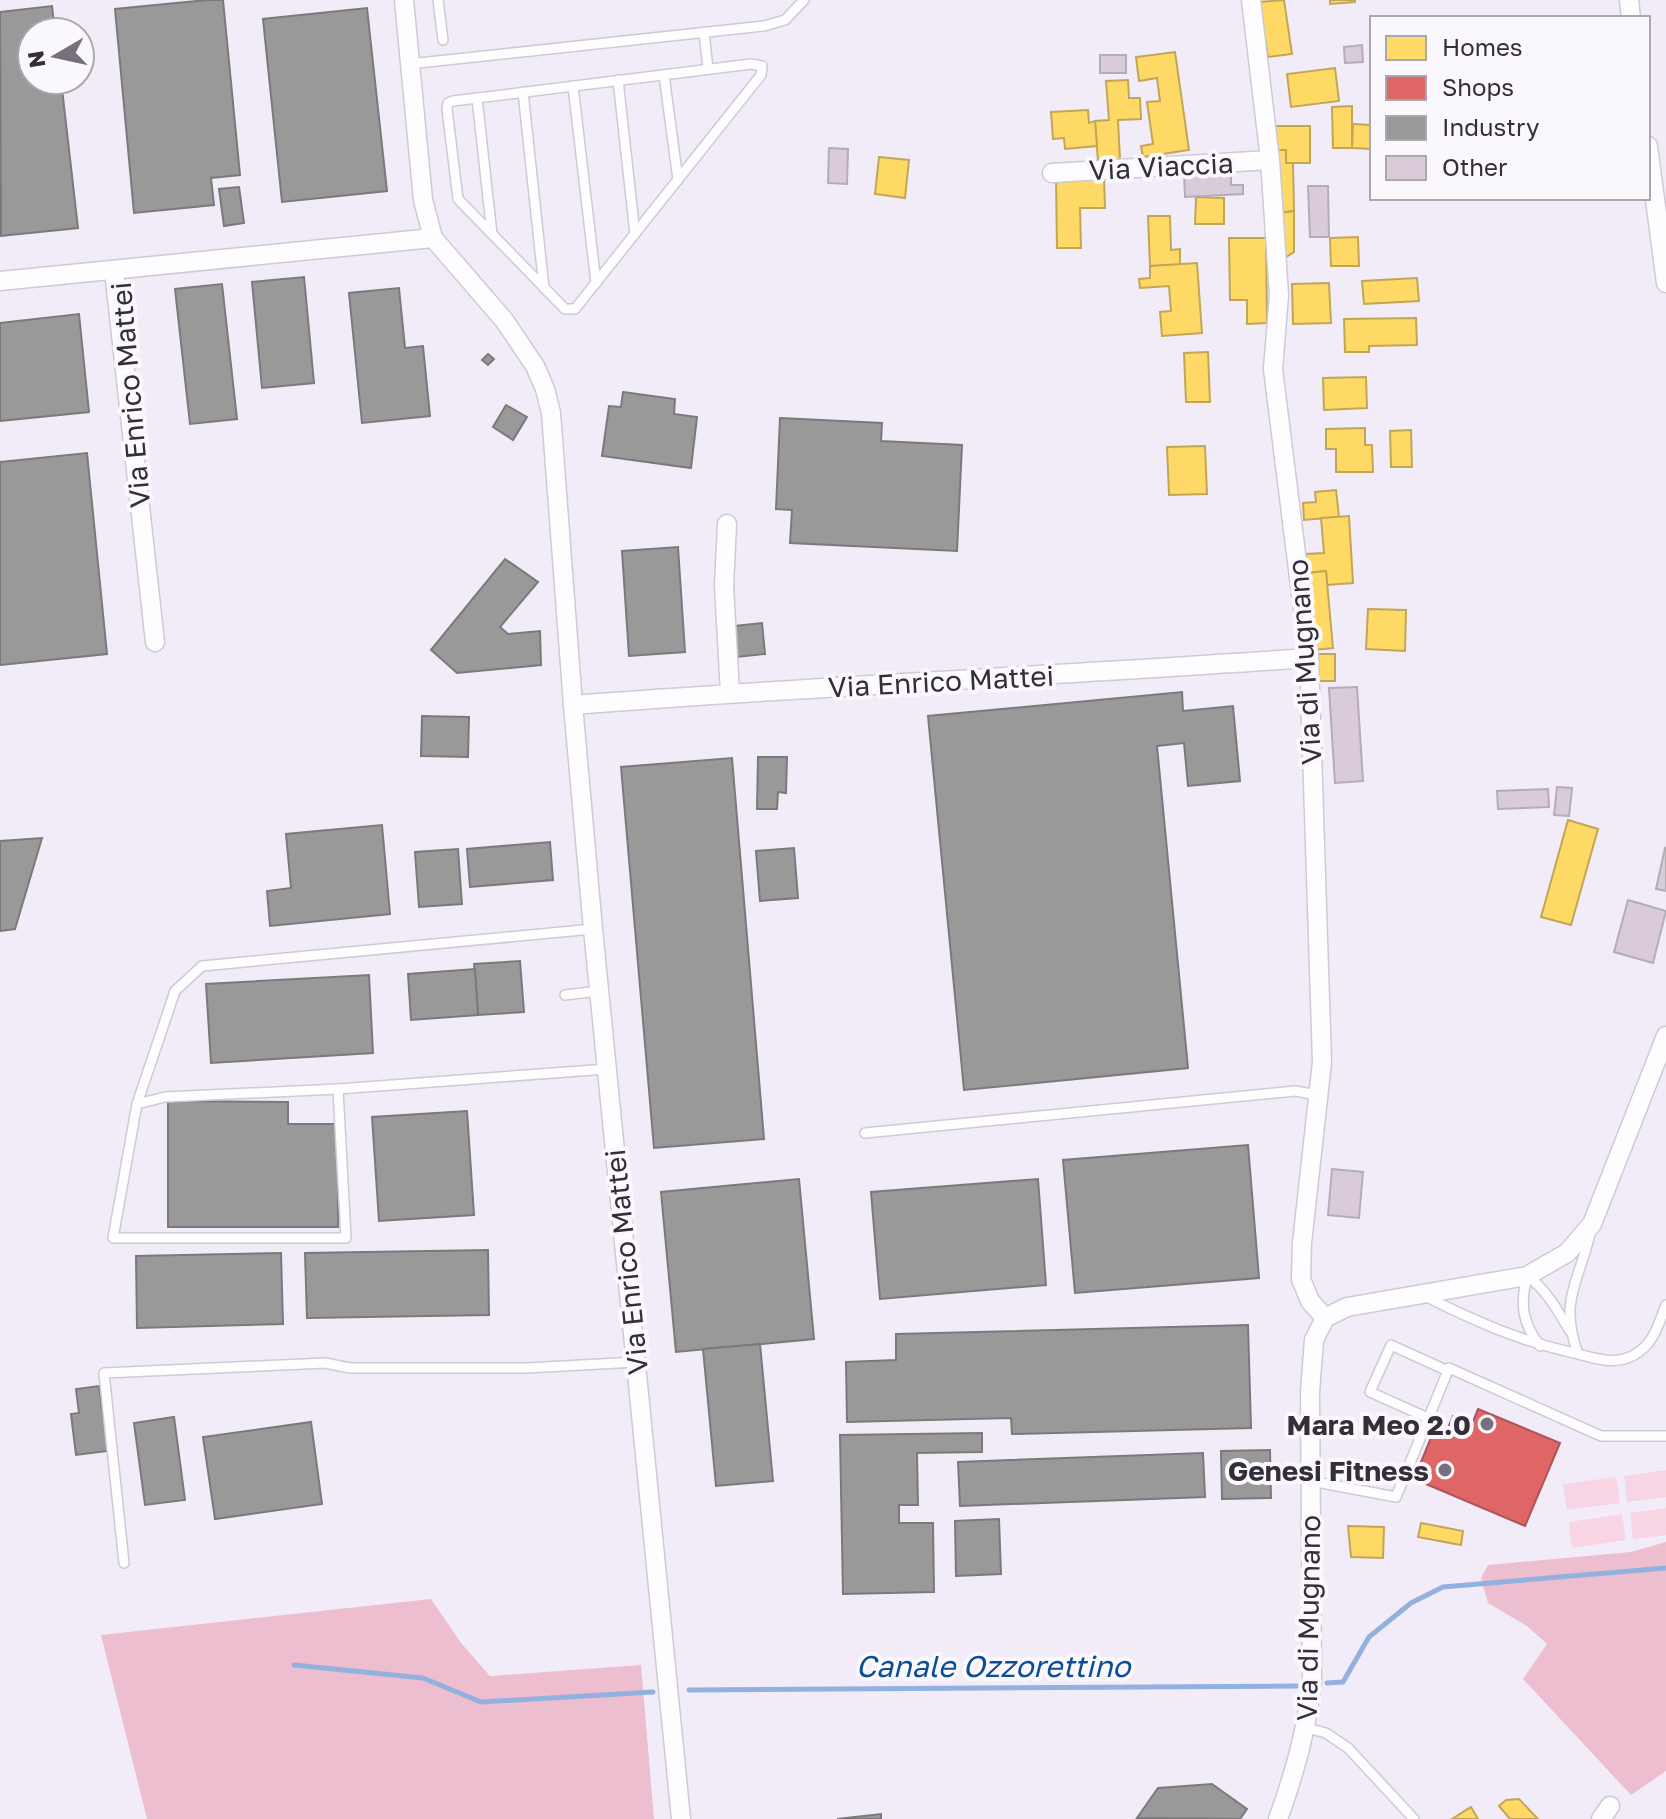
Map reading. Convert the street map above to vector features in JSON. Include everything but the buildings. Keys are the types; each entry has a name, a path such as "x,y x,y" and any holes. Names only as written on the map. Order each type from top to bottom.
{"street":[{"name":"Via Enrico Mattei","path":"404,0 423,200 433,238 504,320 535,366 551,413 593,929 681,1819"},
{"name":"Via di Mugnano","path":"1251,0 1270,160 1279,295 1273,369 1309,658 1322,1062 1301,1279 1310,1301 1325,1318 1314,1340 1310,1392 1312,1682 1307,1728 1278,1819"},
{"name":"Via Viaccia","path":"1052,173 1270,160"},
{"path":"1650,161 1666,283"},
{"name":"Via Enrico Mattei","path":"155,642 114,271 433,238"},
{"path":"0,281 114,271"},
{"path":"727,524 724,586 730,693"},
{"name":"Via Enrico Mattei","path":"573,705 1309,658"},
{"path":"1325,1318 1347,1307 1527,1276 1567,1253 1592,1224 1666,1036"}],"lane":[{"path":"438,0 443,40"},
{"path":"409,64 777,23 791,15 804,0"},
{"path":"704,32 708,69"},
{"path":"758,64 763,71 575,309 569,311 544,288 458,199 448,103 708,69 758,64"},
{"path":"664,75 678,180"},
{"path":"618,80 635,234"},
{"path":"573,86 596,283"},
{"path":"523,92 544,288"},
{"path":"477,98 492,235"},
{"path":"338,1089 346,1238 113,1238 137,1104 175,991 202,966 593,929"},
{"path":"565,995 599,991"},
{"path":"137,1104 165,1097 338,1089 607,1069"},
{"path":"865,1133 1295,1091 1318,1095"},
{"path":"1570,1331 1569,1303 1592,1224"},
{"path":"1540,1346 1527,1328 1522,1297 1527,1276 1539,1284 1550,1298 1570,1331 1578,1354"},
{"path":"1422,1294 1477,1323 1540,1346 1611,1361 1632,1356 1651,1342 1666,1305"},
{"path":"1428,1418 1370,1392 1391,1345 1448,1371"},
{"path":"124,1563 104,1373 325,1363 350,1368 527,1368 636,1362"},
{"path":"1311,1481 1396,1497 1449,1368 1601,1436 1666,1436"},
{"path":"1307,1728 1326,1733 1348,1748 1414,1819"}],"shaded area":[{"path":"1666,1470 1666,1497 1627,1502 1624,1476"},
{"path":"1616,1477 1620,1503 1567,1510 1563,1484"},
{"path":"1666,1508 1666,1535 1633,1539 1630,1513"},
{"path":"1622,1514 1626,1540 1572,1548 1569,1522"},
{"path":"1666,1542 1666,1771 1631,1795 1523,1679 1547,1644 1527,1626 1488,1603 1481,1578 1488,1565 1631,1552"},
{"path":"431,1599 461,1643 490,1676 641,1665 654,1819 147,1819 101,1635"}],"waterway":[{"name":"Canale Ozzorettino","path":"1327,1683 1343,1682 1369,1637 1411,1603 1443,1587 1666,1568"},
{"name":"Canale Ozzorettino","path":"294,1665 423,1678 481,1702 653,1692"},
{"name":"Canale Ozzorettino","path":"689,1690 1297,1686"}],"place":[{"name":"Mara Meo 2.0","path":"1487,1424"},
{"name":"Genesi Fitness","path":"1445,1470"}]}
